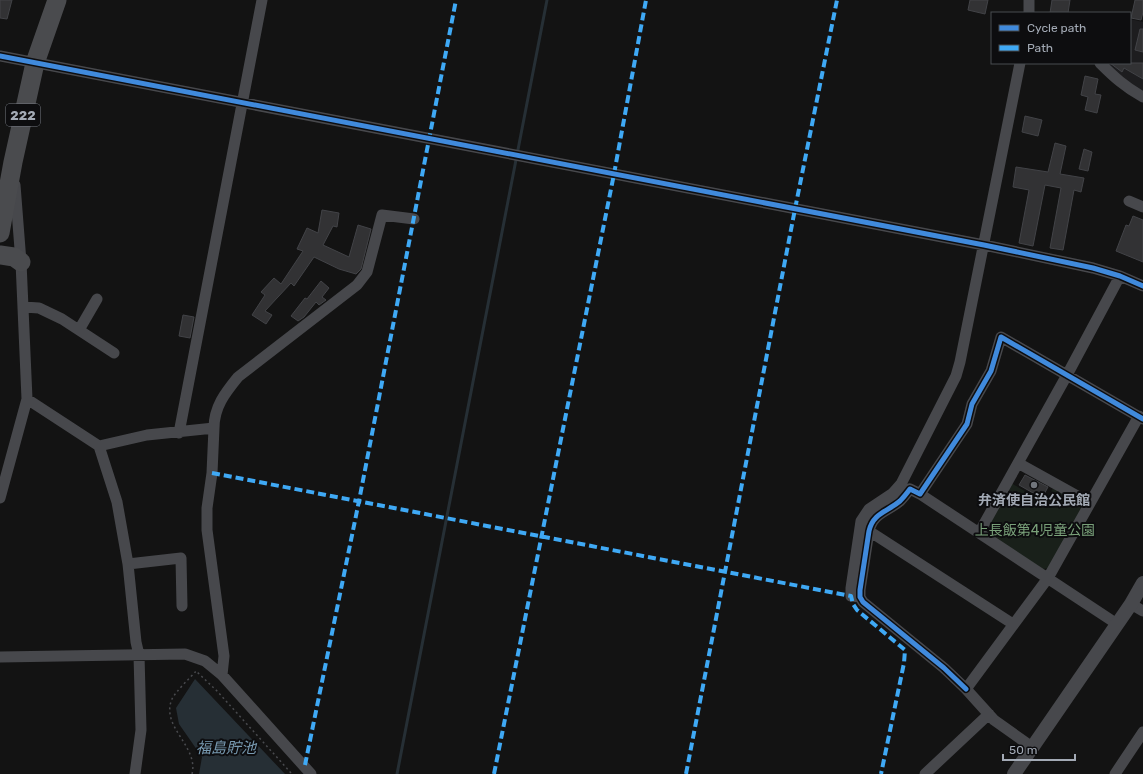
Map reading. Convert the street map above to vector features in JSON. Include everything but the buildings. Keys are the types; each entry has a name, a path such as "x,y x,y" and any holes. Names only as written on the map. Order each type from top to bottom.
{"highway":[{"name":"222","path":"0,233 13,162 35,63 57,0"},
{"path":"0,255 14,257 21,262"}],"street":[{"path":"179,433 244,103 262,0"},
{"path":"1028,0 1029,12"},
{"path":"0,56 984,245 1093,268 1120,276 1143,286"},
{"path":"860,597 852,596 851,588 861,521 869,509 893,493 901,484 956,376 1020,64"},
{"path":"1101,64 1123,85 1143,97"},
{"path":"0,498 27,399 24,307 13,162"},
{"path":"1129,201 1143,207"},
{"path":"222,675 224,656 207,530 207,508 212,473 214,418 223,395 238,377 357,286 367,272 382,216 414,219"},
{"path":"979,533 1120,276"},
{"path":"79,330 96,299"},
{"path":"24,307 39,308 62,319 114,353"},
{"path":"920,494 967,424 972,404 991,371 1001,337 1141,417 1048,578 966,689"},
{"path":"27,399 99,446 116,502 128,564 136,642 139,655 142,730 135,774"},
{"path":"99,446 147,435 179,433 214,428"},
{"path":"1018,463 1090,503"},
{"path":"1032,747 994,720 966,689 944,668 863,602 860,597 869,531 874,518 900,501 910,489 920,494 1117,624"},
{"path":"869,531 1013,624"},
{"path":"128,564 181,558 182,606"},
{"path":"1014,774 1117,624 1137,607 1143,583"},
{"path":"0,657 185,654 205,661 222,675 311,774"},
{"path":"926,774 989,714"},
{"path":"1117,773 1143,732"}],"path":[{"path":"192,774 194,766 192,757 173,724 170,711 172,699 196,671 217,691 292,774"}],"shaded area":[{"path":"1131,19 1143,22 1143,92 1131,86 1108,64 1131,64"}],"green space":[{"name":"上長飯第4児童公園","path":"1011,483 1044,502 1054,487 1081,503 1083,508 1049,568 1043,569 987,534 986,528"}],"water":[{"name":"福島貯池","path":"195,679 285,774 199,774 202,757 179,724 176,708"}],"waterway":[{"path":"397,774 547,0"}],"marked path":[{"path":"305,765 359,501 456,0"},
{"path":"494,774 614,174 646,0"},
{"path":"686,774 795,209 837,0"},
{"path":"212,473 851,596 853,604 857,610 905,650 904,663 881,774"}],"cycle path":[{"path":"0,56 984,245 1093,268 1120,276 1143,286"},
{"path":"966,689 944,668 863,602 860,597 869,531 874,520 881,513 900,501 910,489 920,494 967,424 972,404 991,371 1001,337 1143,419"}],"place":[{"name":"弁済使自治公民館","path":"1034,485"}]}
